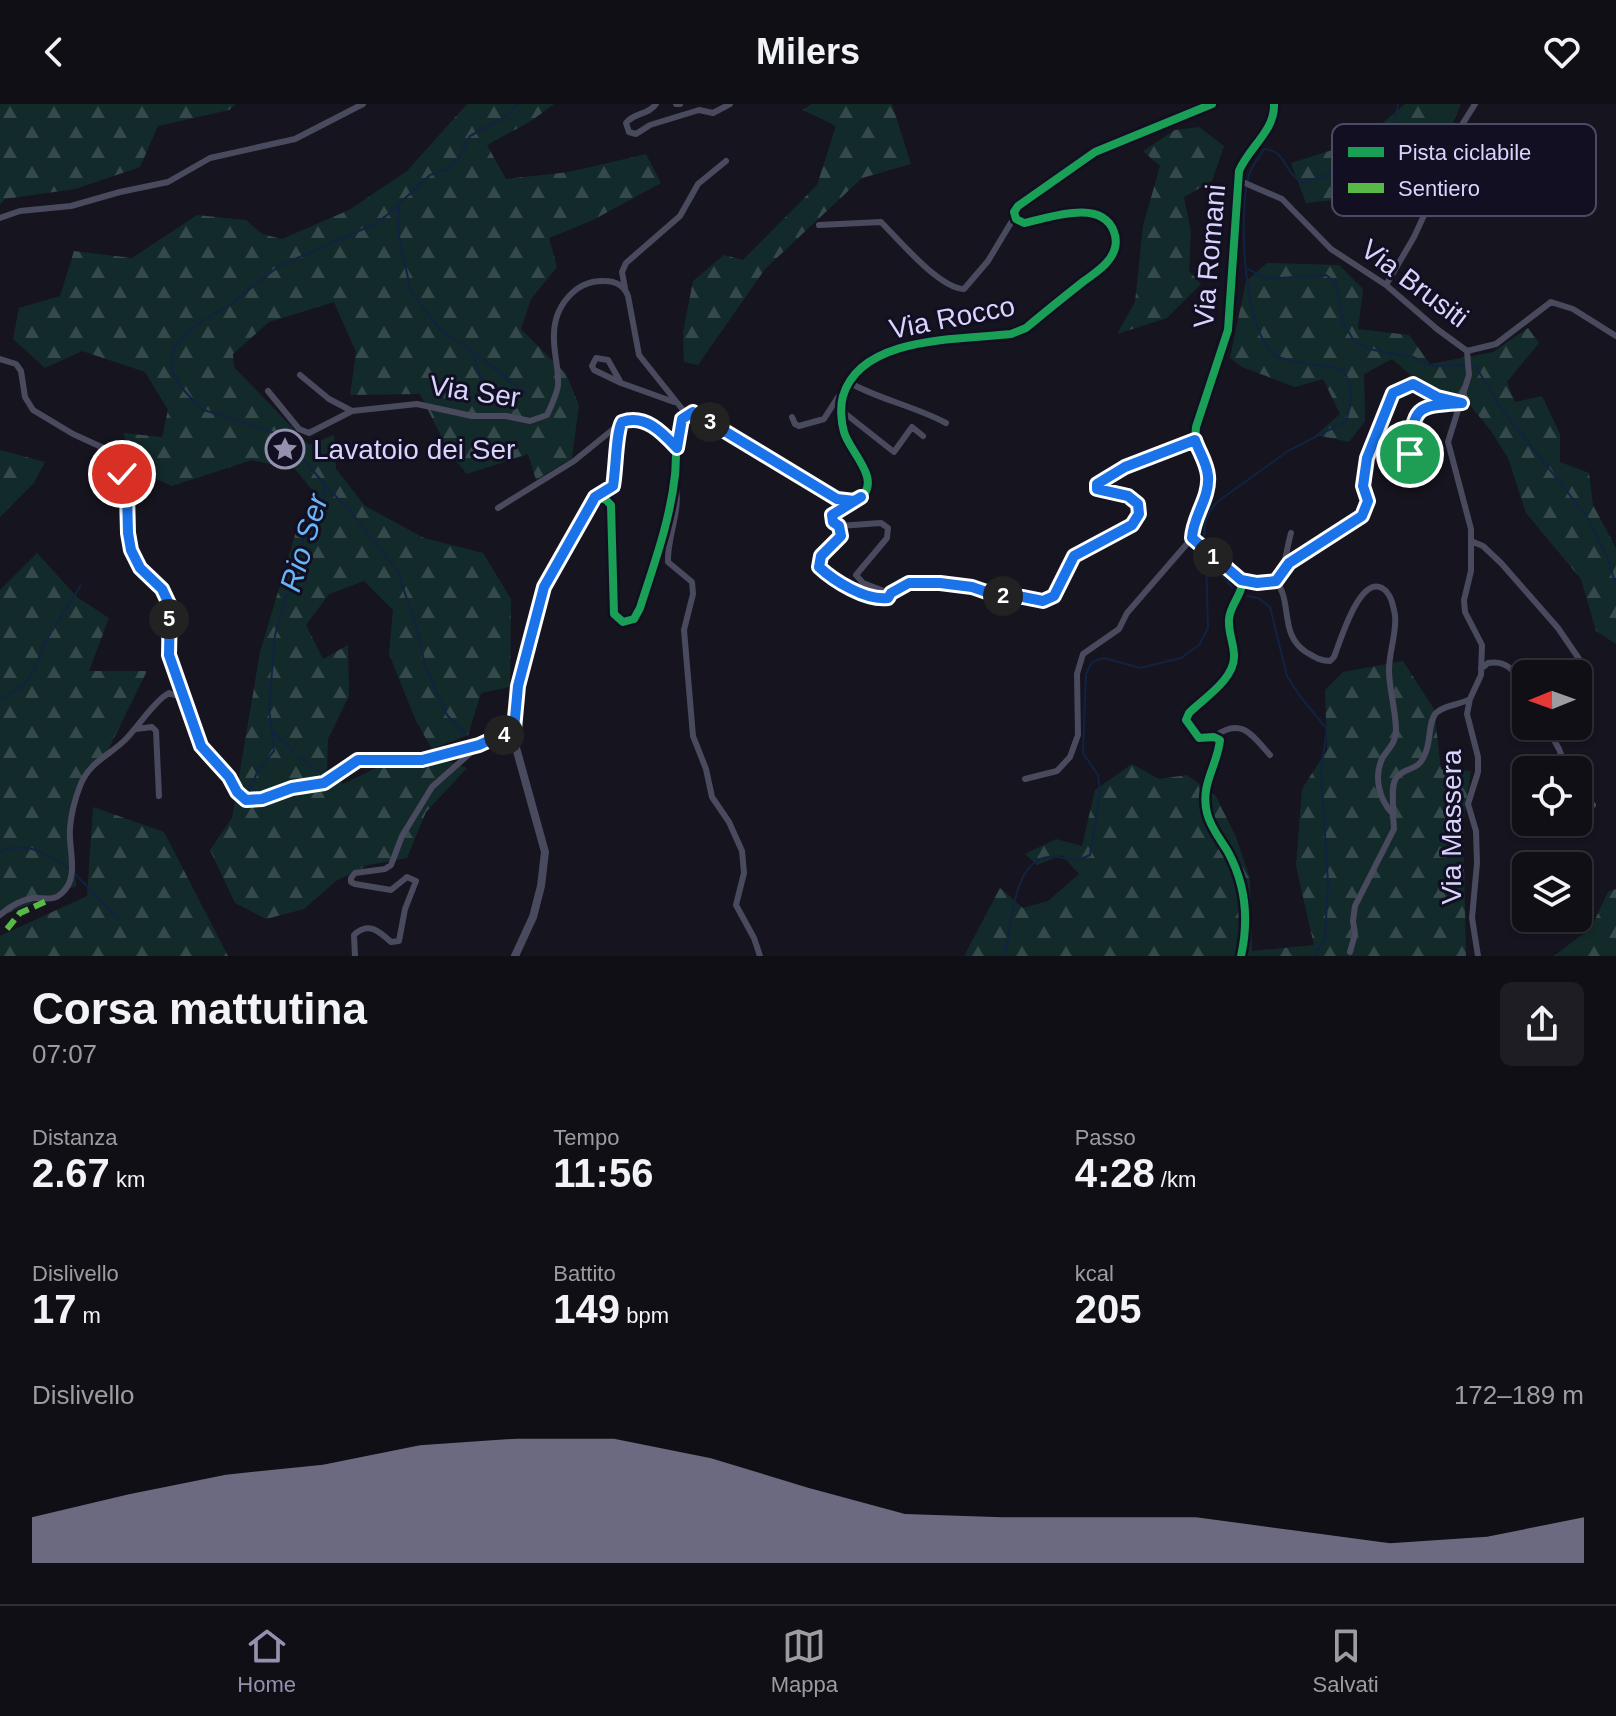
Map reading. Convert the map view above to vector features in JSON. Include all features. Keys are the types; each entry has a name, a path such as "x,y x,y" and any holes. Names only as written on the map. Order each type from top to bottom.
{"street":[{"path":"0,218 20,211 57,209 168,182 210,158 295,139 363,104"},
{"path":"656,104 650,110 631,116 626,123 629,132 636,134 650,125 699,110 713,113 730,104"},
{"path":"819,225 881,222 926,267 956,289 964,289 988,261 1018,206 1080,160 1212,104"},
{"name":"Via Romani","path":"1195,440 1205,394 1228,330 1239,180 1249,152 1271,124 1274,104"},
{"path":"1462,124 1475,104"},
{"path":"687,415 639,355 622,272 626,263 680,216 698,184 726,161"},
{"name":"Via Brusiti","path":"1239,180 1282,199 1331,249 1386,285 1467,351 1496,344 1551,302 1573,309 1616,336"},
{"name":"Via Rocco","path":"792,417 799,426 824,419 856,372 880,353 899,347 1011,334 1026,328 1107,262 1116,245 1113,228 1093,213 1076,213 1024,223 1015,216"},
{"path":"1386,285 1424,216"},
{"name":"Via Ser","path":"268,391 299,429 309,433 352,411 417,404 472,416 506,416 530,421 547,415 558,387 553,333 561,305 580,286 596,281 613,281 625,288"},
{"name":"Via Massera","path":"1467,351 1469,375 1448,442 1471,529 1471,571 1464,600 1465,612 1482,645 1481,669 1467,714 1478,757 1478,772 1468,804 1476,831 1477,863 1472,918 1478,956"},
{"path":"621,383 608,360 596,358 594,370 621,383 677,403"},
{"path":"0,359 16,364 21,371 25,397 33,410 108,450 117,459 127,493 131,550 140,568 162,589 170,606 169,655 185,704 201,746 246,800 262,799 292,788 324,783 358,760 422,760 479,745 514,729"},
{"path":"300,375 329,399 352,411"},
{"path":"1276,581 1285,567 1362,516 1368,501 1363,486 1367,458 1393,393 1413,384 1437,397 1462,403"},
{"path":"891,593 874,589 856,575 887,538 888,528 881,523 839,526 833,522 832,515 866,491 867,475 844,433 842,411 847,387 924,411 946,423"},
{"path":"1416,475 1410,454 1411,430 1418,413 1427,405 1462,403"},
{"path":"842,411 894,452 912,427 923,436"},
{"path":"594,499 605,499 611,505 614,614 623,622 634,619 640,608 659,550 670,511 682,419 687,415 693,412 699,415 837,499 854,501 861,497"},
{"path":"498,508 574,461 622,422 645,421 663,433 677,448"},
{"path":"515,956 533,917 545,852 518,759 514,729 518,686 540,598 594,499 613,486 618,429 622,422"},
{"path":"839,526 841,536 821,556 819,567 850,588 882,599 909,583 940,583 972,587 998,596 1043,601 1054,596 1074,556 1132,525 1139,514 1138,504 1128,496 1097,489 1097,484 1125,467 1195,440 1207,466 1209,481 1192,538 1127,613 1119,629 1083,654 1077,674 1078,735 1070,757 1057,771 1025,779"},
{"path":"675,480 678,495 668,562 692,582 693,594 684,630 693,736 706,769 712,797 729,822 742,851 744,873 736,905 760,956"},
{"path":"1285,567 1284,558 1291,533"},
{"path":"1192,538 1241,580 1257,583 1276,581"},
{"path":"1471,541 1483,546 1501,563 1558,628 1580,660"},
{"path":"1241,580 1242,587 1232,607 1229,622 1234,655 1232,666 1224,679 1186,718 1199,738 1214,737 1228,727 1239,728 1250,734 1270,755"},
{"path":"1276,581 1283,593 1293,640 1322,661 1330,661 1334,657 1349,617 1364,592 1376,586 1390,596 1396,629 1390,650 1390,685 1397,734 1384,757 1379,793 1393,814 1394,829 1355,906 1355,934 1350,952"},
{"path":"1481,669 1488,663 1506,664 1512,668"},
{"path":"0,915 20,902 49,900 63,892 69,884 72,869 69,830 79,788 90,767 126,740 154,705 169,693 180,697 185,704"},
{"name":"Via Massera","path":"1393,814 1393,785 1397,776 1421,763 1427,750 1433,717 1442,708 1470,699"},
{"path":"133,730 144,726 156,731 159,796"},
{"path":"1214,737 1220,744 1207,782 1207,816 1231,856 1240,880 1246,925 1241,956"},
{"path":"355,956 354,935 363,928 374,928 391,942 399,941 405,909 416,881 407,877 391,890 383,890 355,884 351,878 355,873 385,869 391,865 402,836 432,787 479,745"}],"green space":[{"path":"0,104 236,104 229,110 158,126 140,167 75,189 5,199 0,205"},
{"path":"467,104 554,104 531,121 487,145 506,179 569,172 646,154 661,183 591,221 549,238 557,267 531,299 521,329 566,374 579,405 572,458 536,480 528,454 467,474 449,452 420,394 350,395 356,352 334,302 269,322 233,354 234,367 309,445 334,435 336,469 365,506 424,538 483,553 511,599 510,687 481,693 468,735 432,749 416,721 389,654 393,610 364,581 329,594 306,625 323,659 348,645 349,696 328,739 327,771 343,784 378,767 448,761 467,768 426,812 407,858 368,865 336,881 304,909 266,919 235,903 210,850 232,818 260,652 295,535 317,496 295,469 252,460 172,486 136,470 123,433 162,437 168,410 145,372 82,351 45,368 13,339 19,308 60,296 74,251 132,258 197,215 246,220 262,234 282,239 349,210 407,171"},
{"path":"811,104 892,104 911,164 862,178 765,269 698,365 684,362 683,332 693,281 724,255 743,260 817,185 836,126 803,110"},
{"path":"1405,104 1461,104 1453,124 1381,124"},
{"path":"1199,127 1224,146 1212,181 1184,197 1191,232 1189,271 1201,284 1167,318 1117,334 1135,302 1143,226 1160,166 1143,151 1175,130"},
{"path":"1332,150 1332,200 1306,203 1291,163"},
{"path":"1267,263 1339,265 1363,289 1358,329 1409,335 1430,364 1493,352 1528,328 1539,343 1507,382 1515,402 1542,396 1560,434 1560,462 1589,473 1593,505 1616,548 1616,644 1596,631 1581,579 1526,513 1508,458 1469,404 1421,384 1392,359 1364,374 1365,421 1349,442 1316,435 1340,414 1323,379 1295,387 1242,367 1230,358 1246,281"},
{"path":"0,450 45,462 34,483 0,517"},
{"path":"37,553 77,597 109,618 89,671 147,671 108,750 88,774 71,810 76,886 0,916 0,590"},
{"path":"1403,661 1434,709 1441,769 1471,771 1463,822 1466,956 964,956 1000,888 1023,908 1048,901 1079,874 1062,855 1037,865 1025,854 1056,839 1082,846 1095,790 1132,764 1159,779 1187,775 1216,796 1235,835 1250,878 1252,951 1314,945 1296,866 1302,789 1327,750 1325,690 1343,672"},
{"path":"93,807 164,832 228,956 0,956 0,936 87,896"},
{"path":"1616,889 1616,956 1554,956 1586,932 1592,932 1608,892"}],"waterway":[{"name":"Rio Ser","path":"518,104 502,119 470,136 457,161 446,170 430,175 399,204 398,232 411,292 442,332 470,349 526,394"},
{"path":"1394,124 1398,104"},
{"path":"1205,544 1206,522 1217,502 1288,451 1346,421 1351,401 1349,382 1343,370 1277,356 1266,344 1250,300 1244,243 1250,171 1264,149 1277,153 1303,183 1332,172"},
{"name":"Rio Ser","path":"249,792 258,770 274,751 269,708 275,635 305,533 325,496 325,485 284,436 201,409 180,386 172,371 171,359 175,347 186,334 279,266 375,224 399,206"},
{"path":"1248,269 1267,279 1326,275 1336,283 1343,322 1354,341 1368,349 1413,357 1432,366 1464,365"},
{"name":"Rio Ser","path":"473,354 485,390 479,405"},
{"path":"1471,366 1476,367 1499,405 1587,517 1607,556 1616,586"},
{"path":"326,486 352,513 398,572 419,636 425,666 447,715 465,734"},
{"path":"1005,956 1015,898 1027,870 1036,861 1048,857 1073,860 1090,855 1100,794 1098,775 1083,753 1086,674 1092,662 1104,658 1140,668 1181,658 1199,645 1208,628 1206,554"},
{"path":"1206,558 1232,587"},
{"path":"0,699 23,686 33,672 47,639 81,585"},
{"path":"1247,596 1258,598 1270,607 1287,676 1327,729 1321,771 1328,883 1325,938 1314,956"},
{"path":"272,731 294,752"},
{"path":"298,756 320,772"},
{"path":"0,852 18,847 36,850 69,869"},
{"path":"75,874 119,919"}],"marked path":[{"path":"7,929 20,913 49,900"}],"cycle path":[{"path":"594,499 605,499 611,505 614,614 623,622 634,619 640,608 669,509 679,430 693,412 837,499 852,501 860,498 866,491 866,474 847,440 841,414 843,396 853,376 870,361 915,344 1011,334 1026,328 1103,267 1112,254 1116,240 1108,222 1098,216 1074,213 1024,223 1016,219 1014,212 1018,206 1095,152 1212,104"},
{"path":"1241,956 1245,916 1239,877 1211,823 1205,803 1207,784 1220,740 1214,737 1199,738 1186,720 1189,713 1224,680 1233,664 1229,619 1242,585 1241,580 1192,538 1209,481 1207,466 1195,440 1196,427 1228,330 1239,171 1266,131 1274,104"}],"place":[{"name":"Lavatoio dei Ser","path":"285,449"}],"route":[{"path":"122,474 127,493 131,550 140,568 162,589 170,606 169,655 185,704 201,746 246,800 262,799 292,788 324,783 358,760 422,760 479,745 514,729 518,686 540,598 595,497 613,486 618,429 622,422 645,421 663,433 677,448 682,419 693,412 837,499 854,501 861,497 832,515 841,536 821,556 819,567 850,588 882,599 909,583 972,587 998,596 1043,601 1054,596 1074,556 1132,525 1139,514 1138,504 1128,496 1097,489 1097,484 1125,467 1195,440 1207,466 1209,481 1192,538 1241,580 1269,583 1276,581 1289,563 1362,516 1368,501 1363,486 1367,458 1393,393 1413,384 1437,397 1462,403 1427,405 1418,413 1411,430 1410,454"}]}
